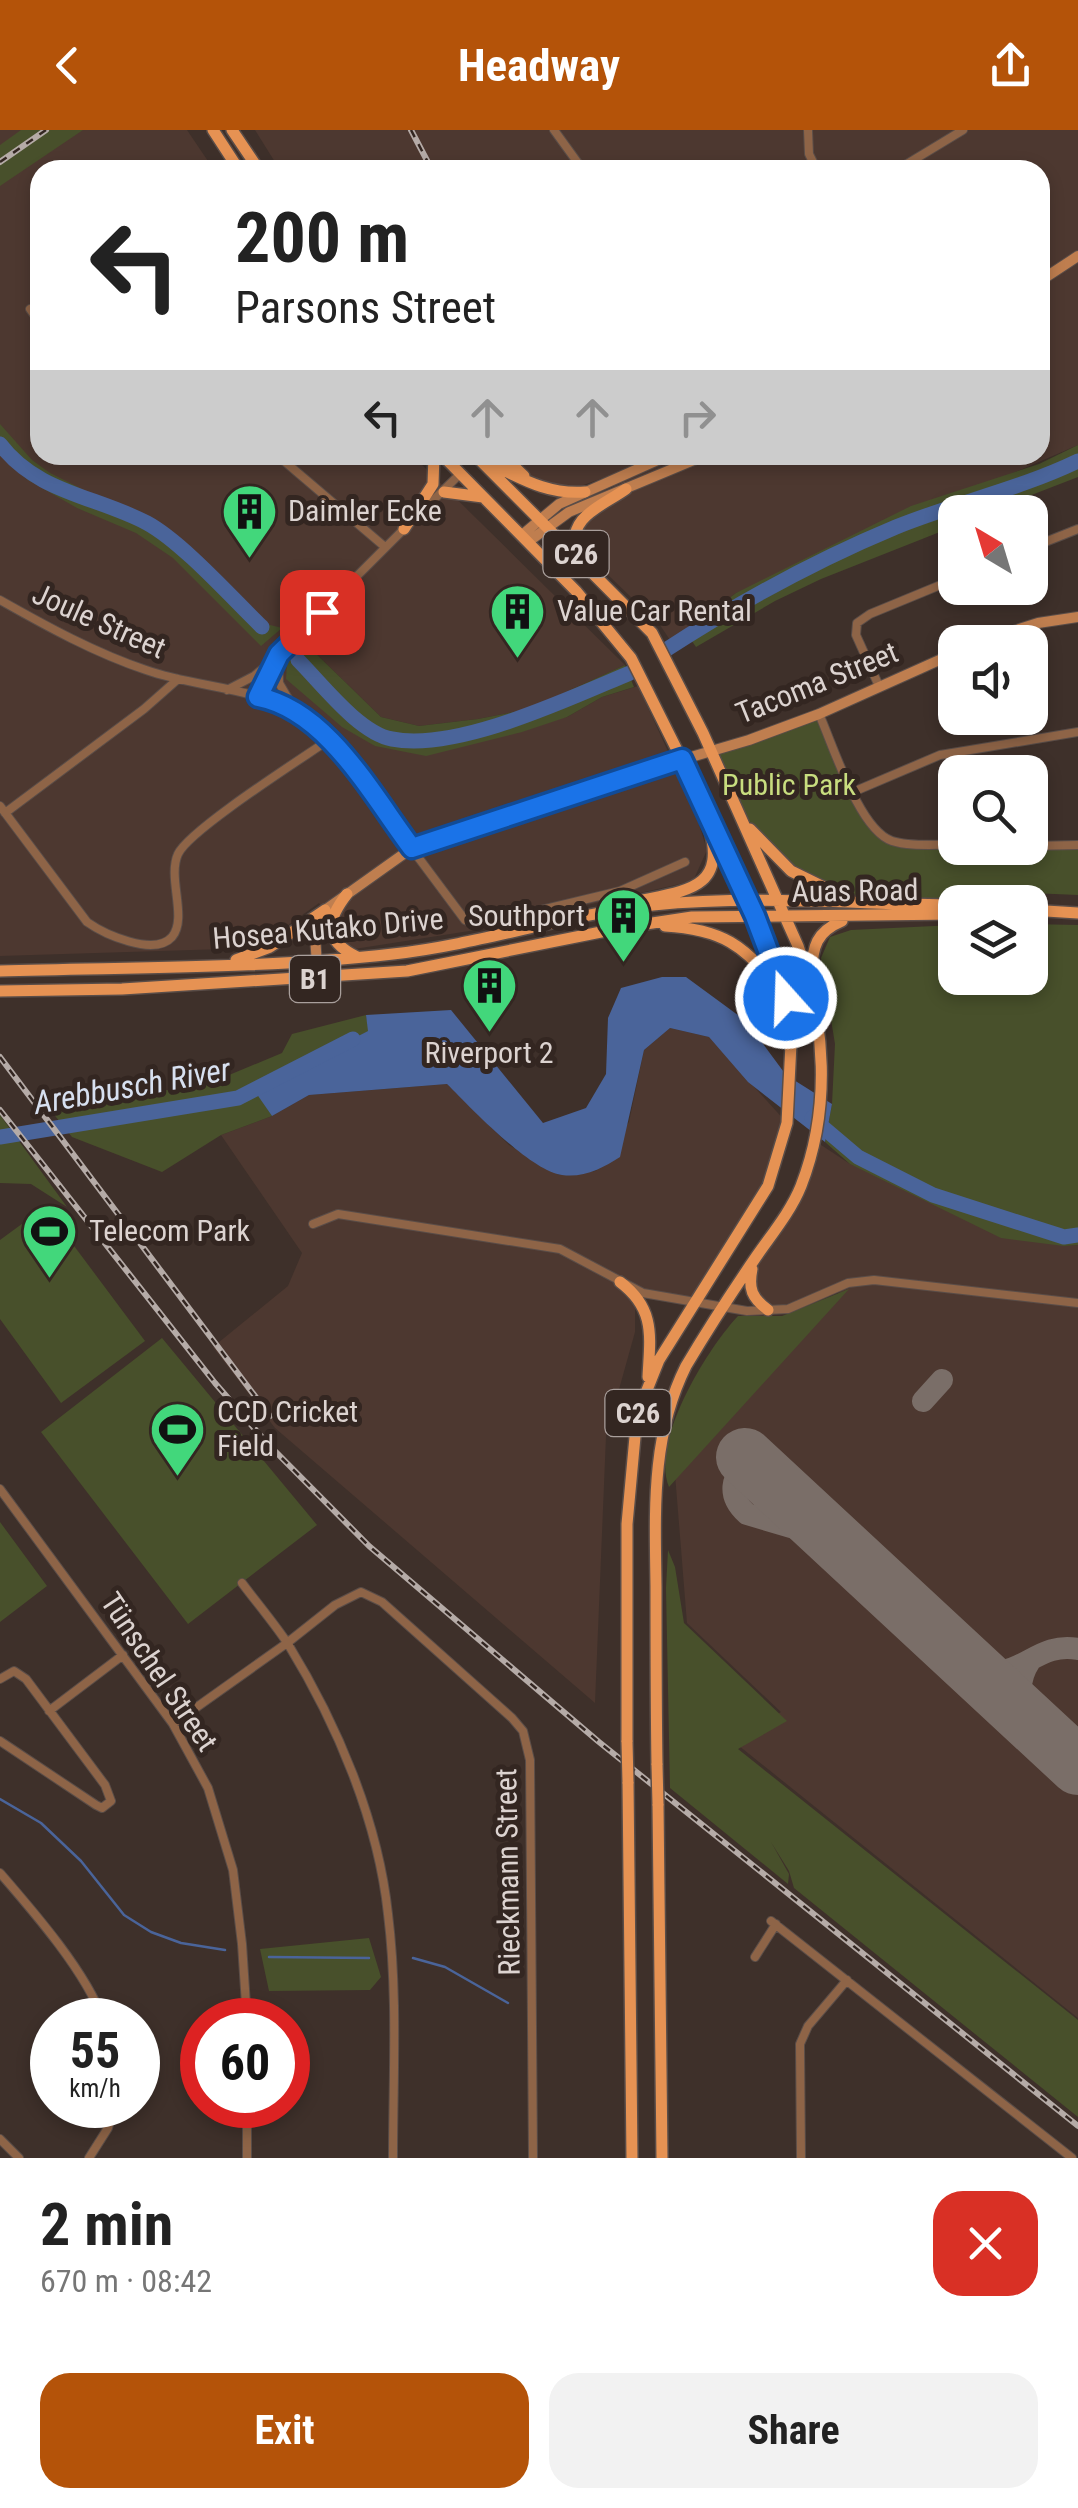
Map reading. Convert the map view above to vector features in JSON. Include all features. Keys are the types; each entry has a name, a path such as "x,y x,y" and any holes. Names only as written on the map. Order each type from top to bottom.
{"main road":[{"path":"213,130 232,160"},
{"path":"232,130 252,160"},
{"path":"404,529 433,484 434,465"},
{"name":"C26","path":"452,465 600,617 630,658 718,832 755,916 792,1024 787,1123 762,1199 648,1382 638,1416 628,1494 632,2158"},
{"path":"461,465 461,474"},
{"name":"C26","path":"486,465 652,633 737,809 811,980 820,1037 822,1094 815,1141 801,1186 674,1390 657,1468 662,2158"},
{"path":"495,465 554,492 585,492"},
{"path":"513,465 534,485"},
{"path":"576,554 574,536 579,520 626,489"},
{"path":"444,492 483,497"},
{"path":"552,924 697,885 712,868 716,851 703,807"},
{"path":"737,809 768,850 792,871 855,903"},
{"path":"347,894 332,916 332,936 343,950 357,957"},
{"name":"Hosea Kutako Drive","path":"0,970 357,957 433,949 652,906 776,900"},
{"name":"Auas Road","path":"776,900 938,905"},
{"path":"223,964 270,947 325,910"},
{"path":"1048,911 1078,913"},
{"name":"Auas Road","path":"755,916 938,915"},
{"name":"Hosea Kutako Drive","path":"0,990 122,989 407,972 626,927 692,918 755,916"},
{"path":"811,980 814,942 824,930 851,918"},
{"path":"626,927 708,930 740,947 760,964 786,998"},
{"path":"754,1260 751,1291 756,1302 768,1310"},
{"path":"620,1282 639,1296 643,1304 650,1336 648,1382"}],"street":[{"path":"554,130 575,160"},
{"path":"808,130 812,160"},
{"path":"914,160 963,130"},
{"path":"1050,274 1078,256"},
{"path":"289,465 385,548"},
{"path":"525,539 585,492 647,465"},
{"path":"544,521 682,465"},
{"path":"227,690 254,676 279,654 461,474"},
{"path":"1048,540 1078,528"},
{"path":"879,686 856,635 857,623 938,586"},
{"name":"Joule Street","path":"0,600 125,662 295,709 330,739 465,920 476,924 620,892 686,862"},
{"path":"1032,625 1078,616"},
{"path":"258,697 279,654"},
{"path":"279,654 279,683 295,709"},
{"name":"Tacoma Street","path":"325,910 412,848 819,714 938,660"},
{"path":"178,679 144,709 3,809 87,922 123,942 156,943 171,938 178,923 174,869 186,842 330,739"},
{"path":"819,714 872,826 895,842 938,844"},
{"path":"853,792 940,755 1078,732"},
{"path":"1048,846 1078,845"},
{"path":"318,979 315,936 325,910"},
{"path":"313,1224 338,1214 540,1245 569,1252 643,1293 723,1306 788,1309 848,1283 874,1280 1078,1303"},
{"name":"Tünschel Street","path":"0,1489 173,1724 208,1788 226,1841 237,1901 244,1998"},
{"path":"242,1584 287,1643 336,1736 377,1852 390,1950 393,2158"},
{"name":"Rieckmann Street","path":"173,1724 348,1596 367,1593 395,1613 524,1731 530,1760 533,2158"},
{"path":"49,1711 123,1655"},
{"path":"0,1679 14,1672 20,1674 110,1794 111,1801 108,1806 96,1806 0,1741"},
{"path":"0,1873 93,1998"},
{"path":"754,1957 774,1923 1069,2157"},
{"path":"802,2158 800,2044 808,2026 847,1980"},
{"path":"90,2158 108,2128"},
{"path":"247,2128 247,2158"},
{"path":"0,2139 19,2158"}],"shaded area":[{"path":"0,130 187,130 207,160 30,160 30,465 422,465 625,665 529,709 419,726 381,717 304,642 375,746 567,717 602,697 638,686 694,808 707,850 693,881 482,929 348,950 319,903 256,948 0,956"},
{"path":"255,130 1078,130 1078,445 1050,457 1050,160 274,160"},
{"path":"519,465 1032,465 962,495 938,495 938,506 736,593 670,640 660,625 577,545 580,528 620,501 609,476 569,490 538,483"},
{"path":"670,1028 709,1037 787,1123 768,1186 696,1300 643,1293 610,1279 635,1300 635,1332 606,1436 595,1703 275,1428 213,1347 288,1286 302,1253 221,1135 272,1116 309,1095 447,1084 509,1145 559,1175 596,1171 629,1122 644,1050"},
{"path":"815,1141 850,1164 1064,1246 1078,1245 1078,2018 733,1741 781,1712 687,1623 675,1474 846,1285 777,1311 757,1302 754,1260 783,1218"}],"green space":[{"path":"21,130 83,130 39,160 30,160 30,166 0,186 0,145"},
{"path":"0,424 30,458 30,465 39,465 100,498 165,526 266,624 282,628 261,646 173,558 136,533 77,508 28,480 0,454"},
{"path":"1078,445 1078,477 1032,495 945,495 1036,465 1050,465 1050,459"},
{"path":"938,497 938,533 821,579 696,647 685,631 736,593 911,506"},
{"path":"304,642 381,717 419,726 529,709 625,665 634,687 522,732 426,756 375,746 342,727 286,679 287,662"},
{"name":"Public Park","path":"819,714 853,792 883,837 938,845 938,865 1048,865 1048,846 1078,845 1078,895 1048,894 1048,885 938,885 938,902 855,903 797,868 737,809 710,752"},
{"path":"1048,924 1078,925 1078,1245 1001,1238 850,1164 825,1142 832,1104 835,1044 821,958 830,937 851,930 938,926 938,995 1048,995"},
{"path":"366,1015 369,1031 255,1089 272,1116 221,1135 162,1172 72,1137 52,1112 121,1093 198,1088 282,1053 292,1034"},
{"path":"0,1115 67,1207 31,1184 0,1183"},
{"name":"Telecom Park","path":"45,1207 145,1341 61,1403 0,1319 0,1240"},
{"path":"849,1289 669,1487 665,1468 674,1422 711,1350 738,1316 782,1316"},
{"name":"CCD Cricket Field","path":"162,1338 317,1525 188,1624 41,1432"},
{"path":"0,1522 47,1586 0,1622"},
{"path":"668,1550 675,1567 684,1623 787,1721 738,1749 1078,2020 1078,2117 794,1888 789,1871 771,1842 789,1874 788,1884 670,1788"},
{"path":"369,1938 381,1977 370,1990 269,1991 260,1949"}],"water":[{"path":"662,977 686,977 746,1021 786,1075 832,1104 825,1142 748,1082 709,1037 670,1028 644,1050 620,1157 586,1174 562,1175 534,1162 501,1137 447,1084 309,1095 272,1116 254,1090 368,1031 366,1015 451,1010 543,1123 586,1108 606,1074 608,1018 621,988"}],"waterway":[{"path":"0,444 31,473 49,483 128,514 161,532 262,627"},
{"path":"664,651 777,584 866,540 1078,461"},
{"path":"298,660 367,728 392,739 418,741 448,738 513,720 630,673"},
{"name":"Arebbusch River","path":"0,1137 238,1098 353,1039"},
{"name":"Arebbusch River","path":"812,1118 858,1157 933,1195 1064,1237 1078,1235"},
{"path":"0,1799 41,1823 81,1861 124,1915 151,1932 181,1943 225,1950"},
{"path":"269,1957 369,1958"},
{"path":"413,1958 445,1967 508,2003"}],"taxiway":[{"path":"923,1401 942,1380"},
{"path":"753,1464 739,1474 734,1486 736,1500 747,1514 835,1540"},
{"path":"969,1664 1000,1671 1048,1651 1078,1649"},
{"path":"1028,1719 1021,1690 1030,1661"}],"runway":[{"path":"745,1457 1078,1766"}],"railway":[{"path":"0,162 46,130"},
{"path":"411,130 427,160"},
{"path":"0,1057 270,1416"},
{"path":"0,1110 215,1383 267,1443 369,1546 599,1742 1078,2126"}],"place":[{"name":"Daimler Ecke","path":"249,560"},
{"name":"Value Car Rental","path":"518,660"},
{"name":"Southport","path":"624,965"},
{"name":"Riverport 2","path":"489,1034"},
{"name":"Telecom Park","path":"50,1280"},
{"name":"CCD Cricket Field","path":"178,1478"}],"route":[{"path":"322,612 279,654 258,697 295,709 321,729 412,848 682,759 755,916 786,998"}]}
